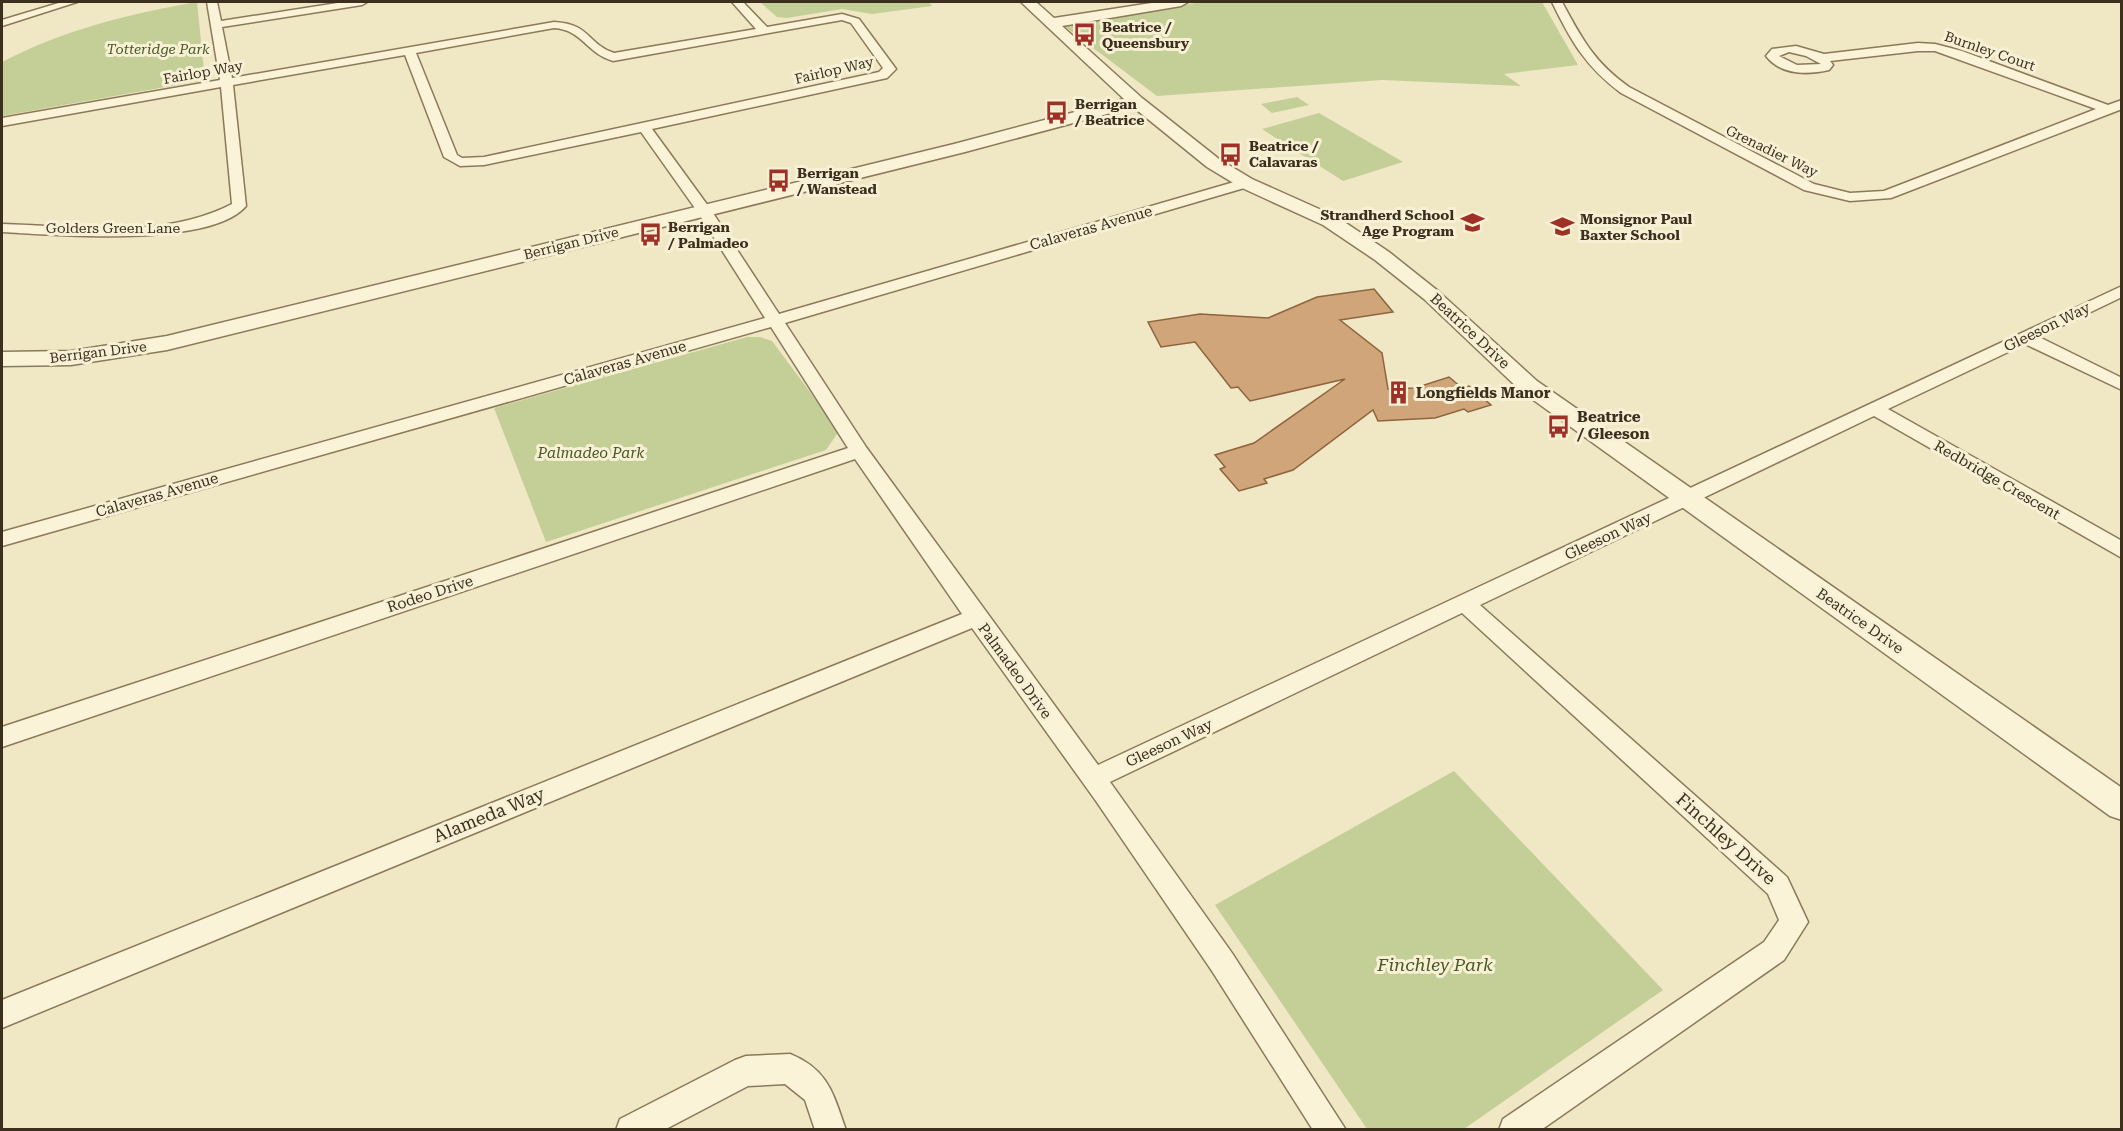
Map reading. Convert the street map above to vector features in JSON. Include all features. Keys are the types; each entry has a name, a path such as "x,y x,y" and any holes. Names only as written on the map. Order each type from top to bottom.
{"street":[{"path":"2,23 72,2"},
{"path":"212,2 226,83"},
{"path":"216,25 362,2"},
{"path":"737,2 763,29"},
{"name":"Beatrice Drive","path":"1028,2 1136,101 1213,163 1246,183 1330,221 1382,255 1431,295 1529,386 2121,806"},
{"path":"1052,23 1180,2"},
{"name":"Grenadier Way","path":"1557,2 1581,47 1613,83 1731,148 1809,187 1836,195 1863,198 1886,195 2121,104"},
{"name":"Fairlop Way","path":"2,122 554,25 571,25 579,28 600,54 613,57 842,17 855,21 890,69 883,75 868,79 484,161 460,162 451,157 409,51"},
{"name":"Burnley Court","path":"1822,58 1935,48 1958,54 2107,109"},
{"name":"Golders Green Lane","path":"2,228 159,231 186,228 223,218 238,206 226,83"},
{"name":"Berrigan Drive","path":"2,359 71,358 167,343 959,148 1136,101"},
{"name":"Palmadeo Drive","path":"644,127 704,210 859,451 1094,778 1222,962 1331,1130"},
{"name":"Calaveras Avenue","path":"2,539 774,321 1246,183"},
{"name":"Gleeson Way","path":"1094,778 2121,291"},
{"path":"2025,338 2121,385"},
{"name":"Redbridge Crescent","path":"1873,408 2121,551"},
{"name":"Rodeo Drive","path":"2,737 859,451"},
{"name":"Finchley Drive","path":"1465,604 1778,886 1794,922 1774,951 1514,1130"},
{"name":"Alameda Way","path":"2,1014 976,616"},
{"path":"631,1130 746,1071 790,1069 816,1090 831,1130"}],"green space":[{"name":"Totteridge Park","path":"197,2 205,80 2,116 2,62 73,32 146,12"},
{"path":"760,2 929,2 932,6 872,14 842,9 787,18 777,17"},
{"path":"1201,2 1542,2 1578,65 1504,74 1521,86 1382,80 1157,96 1064,26"},
{"path":"1297,97 1309,105 1272,113 1261,104"},
{"path":"1319,113 1403,162 1343,181 1262,129"},
{"name":"Palmadeo Park","path":"747,337 760,337 772,341 839,431 826,450 546,542 494,408"},
{"name":"Finchley Park","path":"1454,771 1663,990 1464,1129 1367,1129 1215,905"}],"building":[{"name":"Longfields Manor","path":"1374,289 1393,312 1340,320 1382,353 1388,389 1415,388 1449,377 1462,388 1469,386 1491,405 1468,412 1464,409 1435,418 1378,421 1373,410 1293,470 1264,479 1267,483 1239,491 1220,469 1225,467 1215,455 1254,443 1345,379 1250,401 1238,387 1231,388 1195,342 1161,347 1148,322 1200,314 1268,318 1317,297"}],"place":[{"name":"Beatrice / Queensbury","path":"1084,35"},
{"name":"Berrigan / Beatrice","path":"1057,112"},
{"name":"Beatrice / Calavaras","path":"1231,154"},
{"name":"Berrigan / Wanstead","path":"779,181"},
{"name":"Strandherd School Age Program","path":"1472,223"},
{"name":"Monsignor Paul Baxter School","path":"1562,227"},
{"name":"Berrigan / Palmadeo","path":"650,235"},
{"name":"Longfields Manor","path":"1398,393"},
{"name":"Beatrice / Gleeson","path":"1559,426"}]}
